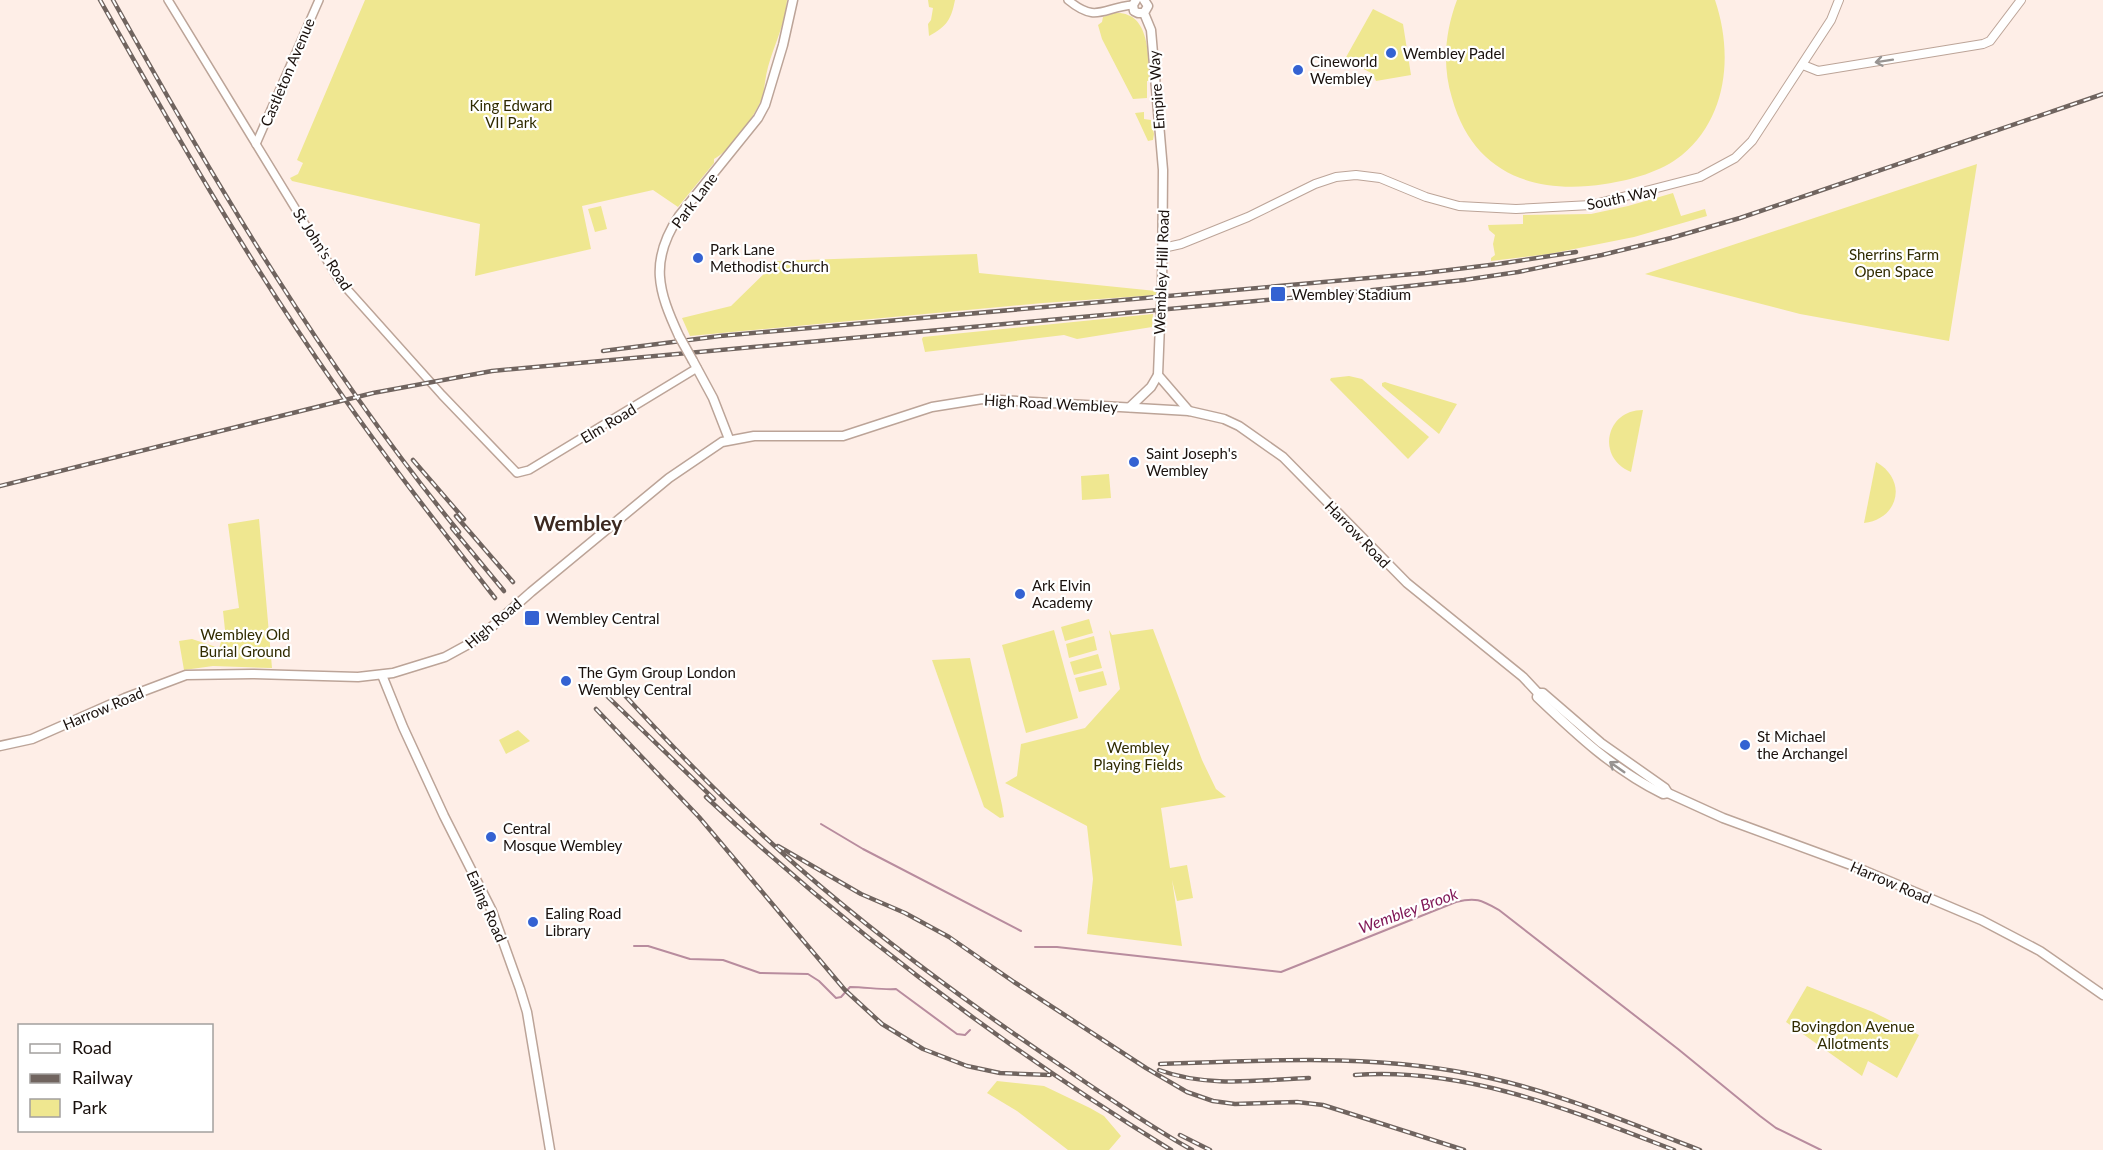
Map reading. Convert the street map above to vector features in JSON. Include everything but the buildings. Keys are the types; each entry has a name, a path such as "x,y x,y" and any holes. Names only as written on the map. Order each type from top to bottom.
{"main road":[{"name":"Park Lane","path":"729,439 713,398 679,336 659,283 660,258 672,225 747,134 765,105 788,28 793,0"},
{"name":"Empire Way","path":"1144,0 1148,6 1144,13 1151,30 1163,170"},
{"name":"South Way","path":"1163,248 1182,244 1248,217 1322,181 1346,176 1380,178 1426,197 1459,206 1493,209 1591,205 1688,182 1723,166 1743,150 1803,65 1831,20 1839,0"},
{"path":"1803,65 1818,71 1983,44 1990,41 2022,0"},
{"path":"1135,3 1136,12 1144,13"},
{"name":"Wembley Hill Road","path":"1158,375 1162,291 1163,170"},
{"path":"1130,407 1151,387 1158,375 1189,411"},
{"name":"High Road Wembley","path":"729,439 754,436 843,436 932,407 982,399 1162,410"},
{"name":"Harrow Road","path":"1162,410 1189,411 1224,419 1275,450 1407,583 1504,660 1538,693 1537,697 1575,734 1610,762 1645,785 1723,818 1835,859 1981,920 2040,951 2103,995"},
{"name":"High Road","path":"207,674 343,677 382,675 434,661 469,646 669,478 711,448 729,439"},
{"name":"Harrow Road","path":"0,746 32,739 135,694 186,675 207,674"},
{"name":"Ealing Road","path":"382,675 444,816 492,911 520,989 527,1012 550,1150"}],"street":[{"name":"St John's Road","path":"168,0 339,280 442,395 518,473"},
{"name":"Castleton Avenue","path":"256,144 319,0"},
{"path":"1068,0 1088,13 1095,14 1135,3"},
{"name":"Elm Road","path":"518,473 529,470 695,364"}],"green space":[{"name":"King Edward VII Park","path":"365,0 787,0 759,105 741,132 727,149 714,159 714,163 678,207 653,190 582,206 591,249 475,276 480,224 292,181 290,178 298,174 303,163 297,160"},
{"path":"928,0 955,0 947,22 929,36 928,24 933,8 929,7"},
{"path":"1457,0 1715,0 1721,20 1725,62 1717,103 1709,122 1697,140 1674,161 1655,171 1625,180 1579,187 1554,186 1530,181 1509,173 1491,161 1475,145 1462,124 1452,98 1447,73 1446,49"},
{"path":"1373,9 1403,24 1411,75 1376,81 1373,74 1345,59"},
{"path":"1115,13 1126,14 1135,19 1145,36 1150,81 1147,81 1147,98 1133,99 1102,39 1098,25 1102,22 1103,17"},
{"path":"1144,112 1144,119 1151,120 1153,140 1148,141 1135,113"},
{"name":"Sherrins Farm Open Space","path":"1977,164 1949,341 1800,314 1645,274"},
{"path":"1673,193 1681,216 1705,209 1707,216 1634,237 1549,254 1491,261 1495,255 1493,244 1495,235 1489,230 1488,225 1523,224 1523,215 1591,214"},
{"path":"601,206 607,229 595,232 588,209"},
{"path":"977,254 979,273 1156,291 1156,295 1043,303 690,336 682,318 731,306 777,261"},
{"path":"1153,314 1152,327 1077,339 1064,335 925,352 922,339 923,337"},
{"path":"1349,376 1362,379 1429,437 1408,459 1330,380"},
{"path":"1385,382 1457,404 1439,434 1382,386"},
{"path":"1643,410 1631,472 1620,465 1613,456 1609,446 1610,436 1613,426 1620,418 1630,412"},
{"path":"1876,462 1893,479 1895,498 1892,507 1885,514 1876,520 1864,523"},
{"path":"1109,474 1111,498 1082,500 1081,476"},
{"name":"Wembley Old Burial Ground","path":"259,519 272,668 213,666 184,670 179,641 192,639 219,648 225,630 223,611 239,608 228,524"},
{"path":"1089,619 1093,633 1065,641 1061,627"},
{"name":"Wembley Playing Fields","path":"1153,629 1202,760 1216,789 1226,797 1161,808 1170,868 1187,865 1193,898 1177,901 1172,880 1182,946 1087,934 1093,879 1087,826 1005,783 1017,776 1021,744 1085,728 1120,689 1109,630 1112,635"},
{"path":"1054,630 1078,718 1026,733 1002,645"},
{"path":"1094,636 1097,650 1069,658 1066,644"},
{"path":"1098,654 1102,668 1074,675 1070,662"},
{"path":"970,658 1002,805 1004,817 1000,818 984,807 932,660"},
{"path":"1103,671 1107,685 1079,692 1075,678"},
{"path":"518,730 530,741 506,754 499,740"},
{"name":"Bovingdon Avenue Allotments","path":"1807,986 1873,1012 1919,1035 1897,1078 1868,1061 1862,1076 1786,1022"},
{"path":"997,1081 1044,1086 1104,1116 1121,1136 1109,1150 1068,1150 1017,1111 987,1093"}],"waterway":[{"path":"821,824 863,849 1021,931"},
{"name":"Wembley Brook","path":"1035,947 1057,947 1281,972 1456,902 1478,900 1499,910 1776,1128 1821,1150"},
{"name":"Wembley Brook","path":"634,946 648,946 690,959 723,960 760,973 808,974 819,981 836,998 841,997 850,987 896,989 957,1034 965,1035 970,1030"}],"railway":[{"path":"100,0 214,197 305,341 395,468 495,598"},
{"path":"113,0 274,274 363,406 459,532"},
{"path":"0,486 373,393 492,371 1355,292 1518,272 1602,255 1740,218 2103,94"},
{"path":"603,351 720,336 1425,273 1576,252"},
{"path":"413,460 464,519"},
{"path":"456,516 513,582"},
{"path":"452,528 504,591"},
{"path":"618,688 751,824 862,921 997,1022 1128,1111 1192,1150"},
{"path":"608,697 714,799"},
{"path":"596,709 699,817 845,990 882,1024 923,1049 967,1066 1000,1073 1050,1075"},
{"path":"706,797 815,894 930,985 1048,1071 1171,1150"},
{"path":"778,846 861,894 905,913 949,937 1146,1068 1187,1092 1213,1101 1235,1104 1297,1102 1323,1105 1464,1150"},
{"path":"1160,1064 1326,1060 1449,1070 1543,1092 1700,1150"},
{"path":"1159,1070 1177,1076 1215,1081 1309,1078"},
{"path":"1355,1075 1397,1074 1478,1085 1558,1107 1674,1150"},
{"path":"1180,1135 1210,1150"}],"place":[{"name":"Wembley Padel","path":"1391,53"},
{"name":"Cineworld Wembley","path":"1298,70"},
{"name":"Park Lane Methodist Church","path":"698,258"},
{"name":"Wembley Stadium","path":"1278,294"},
{"name":"Saint Joseph's Wembley","path":"1134,462"},
{"name":"Ark Elvin Academy","path":"1020,594"},
{"name":"Wembley Central","path":"532,618"},
{"name":"The Gym Group London Wembley Central","path":"566,681"},
{"name":"St Michael the Archangel","path":"1745,745"},
{"name":"Central Mosque Wembley","path":"491,837"},
{"name":"Ealing Road Library","path":"533,922"}],"district":[{"name":"Wembley","path":"578,522"}]}
